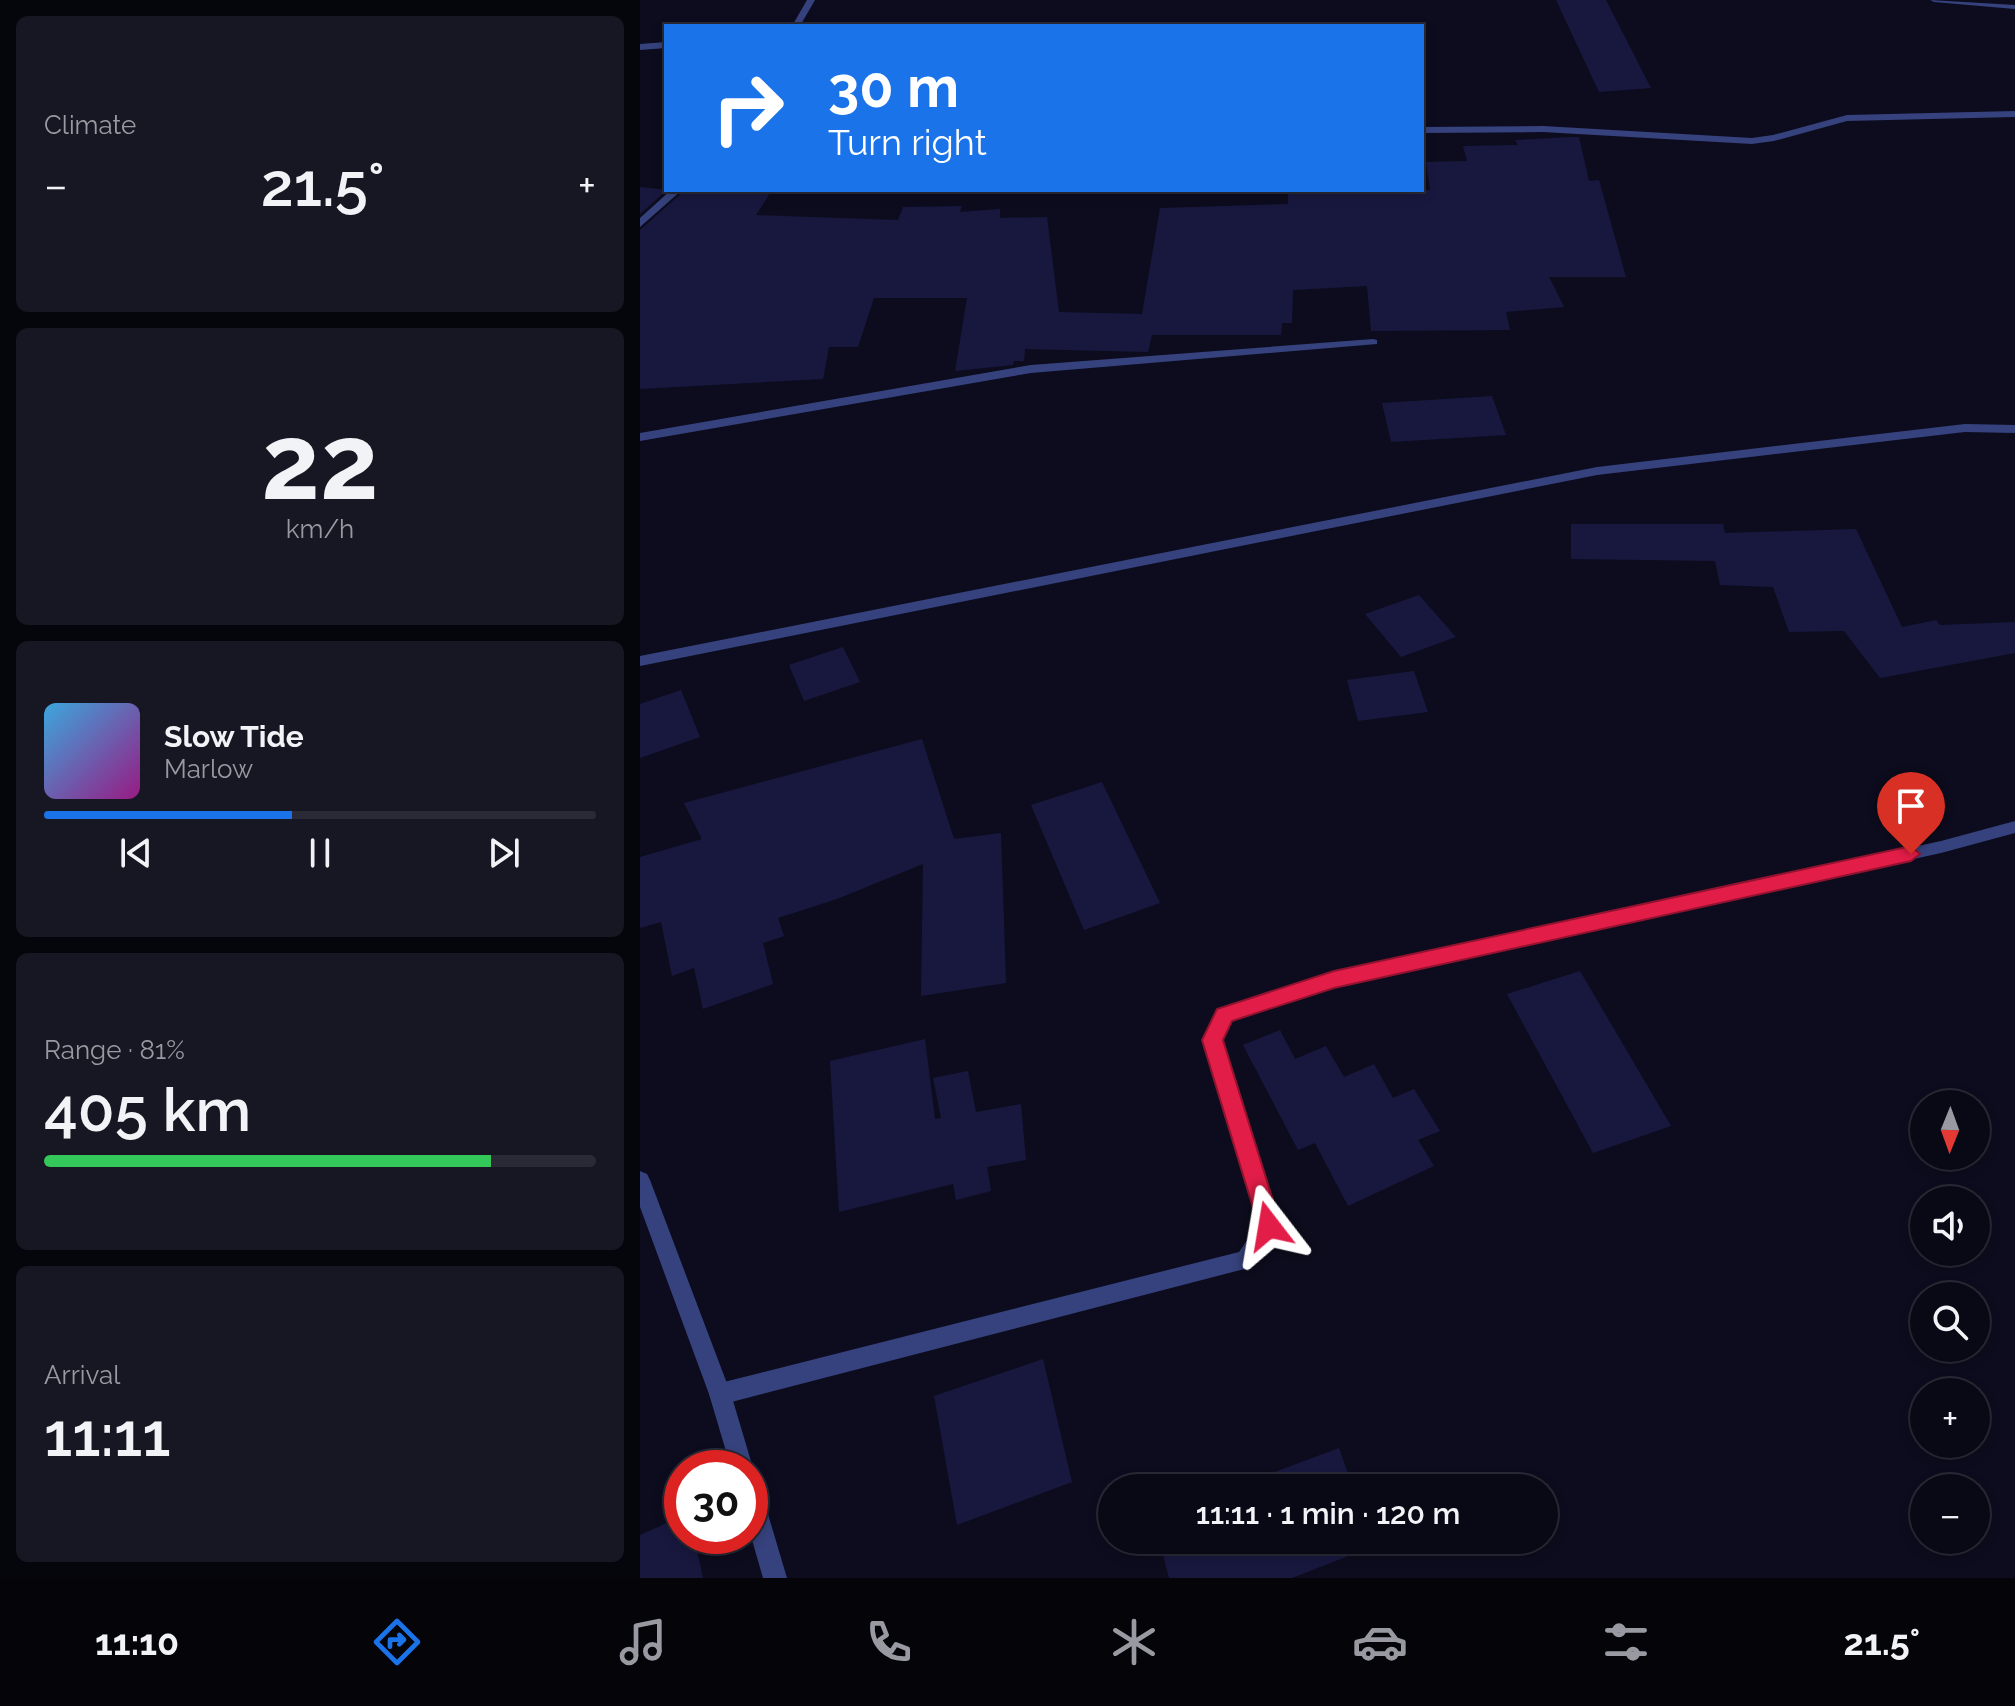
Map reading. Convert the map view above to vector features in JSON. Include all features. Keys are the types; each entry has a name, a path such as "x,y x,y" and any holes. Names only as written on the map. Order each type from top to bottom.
{"street":[{"path":"797,24 811,0"},
{"path":"1934,0 2015,7"},
{"path":"640,47 664,45"},
{"path":"1424,130 1543,129 1752,141 1847,118 2015,114"},
{"path":"640,224 675,192"},
{"path":"640,437 1031,369 1373,342"},
{"path":"640,661 1597,471 1965,428 2015,429"},
{"path":"720,1394 1245,1260 1269,1226 1213,1040 1225,1015 1334,979 1941,847 2015,827"},
{"path":"640,1180 720,1394 737,1450"},
{"path":"768,1554 775,1578"}],"building":[{"path":"1556,0 1606,0 1651,88 1599,92"},
{"path":"1579,137 1589,181 1599,180 1626,277 1549,277 1564,307 1506,312 1510,330 1371,331 1367,286 1293,290 1292,323 1282,323 1281,335 1152,335 1148,352 1025,349 1024,361 1014,361 1013,365 955,371 967,298 874,298 858,347 829,347 823,379 640,389 640,230 683,192 771,192 756,215 898,220 903,207 962,206 960,212 1000,209 1000,218 1047,217 1059,312 1142,314 1160,208 1288,204 1288,192 1424,192 1430,190 1426,162 1467,161 1463,146 1518,145 1515,140"},
{"path":"640,187 664,190 665,192 640,214"},
{"path":"1492,396 1506,435 1391,442 1382,403"},
{"path":"1571,524 1723,524 1725,533 1856,529 1902,627 1936,620 1940,625 2015,622 2015,653 1880,678 1844,631 1789,632 1773,587 1720,585 1715,561 1571,559"},
{"path":"1419,595 1456,637 1401,657 1365,614"},
{"path":"843,647 860,682 804,701 789,665"},
{"path":"1414,671 1428,712 1358,721 1347,680"},
{"path":"681,690 700,737 640,758 640,704"},
{"path":"922,739 954,839 1001,833 1006,983 921,996 923,864 837,899 778,918 784,936 763,943 773,984 703,1009 694,968 672,976 661,922 640,928 640,857 702,839 684,803"},
{"path":"1102,782 1160,903 1084,930 1031,805"},
{"path":"1580,971 1671,1126 1593,1153 1507,994"},
{"path":"1280,1030 1295,1059 1326,1046 1344,1077 1374,1064 1393,1098 1414,1089 1440,1131 1418,1140 1434,1166 1348,1206 1315,1143 1298,1150 1243,1045"},
{"path":"925,1039 935,1119 941,1118 933,1078 968,1071 976,1112 1021,1104 1026,1160 987,1167 991,1191 956,1200 953,1184 839,1212 830,1061"},
{"path":"1043,1359 1072,1482 957,1525 934,1396"},
{"path":"1339,1448 1348,1474 1269,1474"},
{"path":"664,1524 664,1554 698,1554 703,1578 640,1578 640,1535"},
{"path":"1163,1554 1354,1554 1292,1578 1169,1578"}],"route":[{"path":"1269,1226 1213,1040 1225,1015 1334,979 1911,854"}]}
